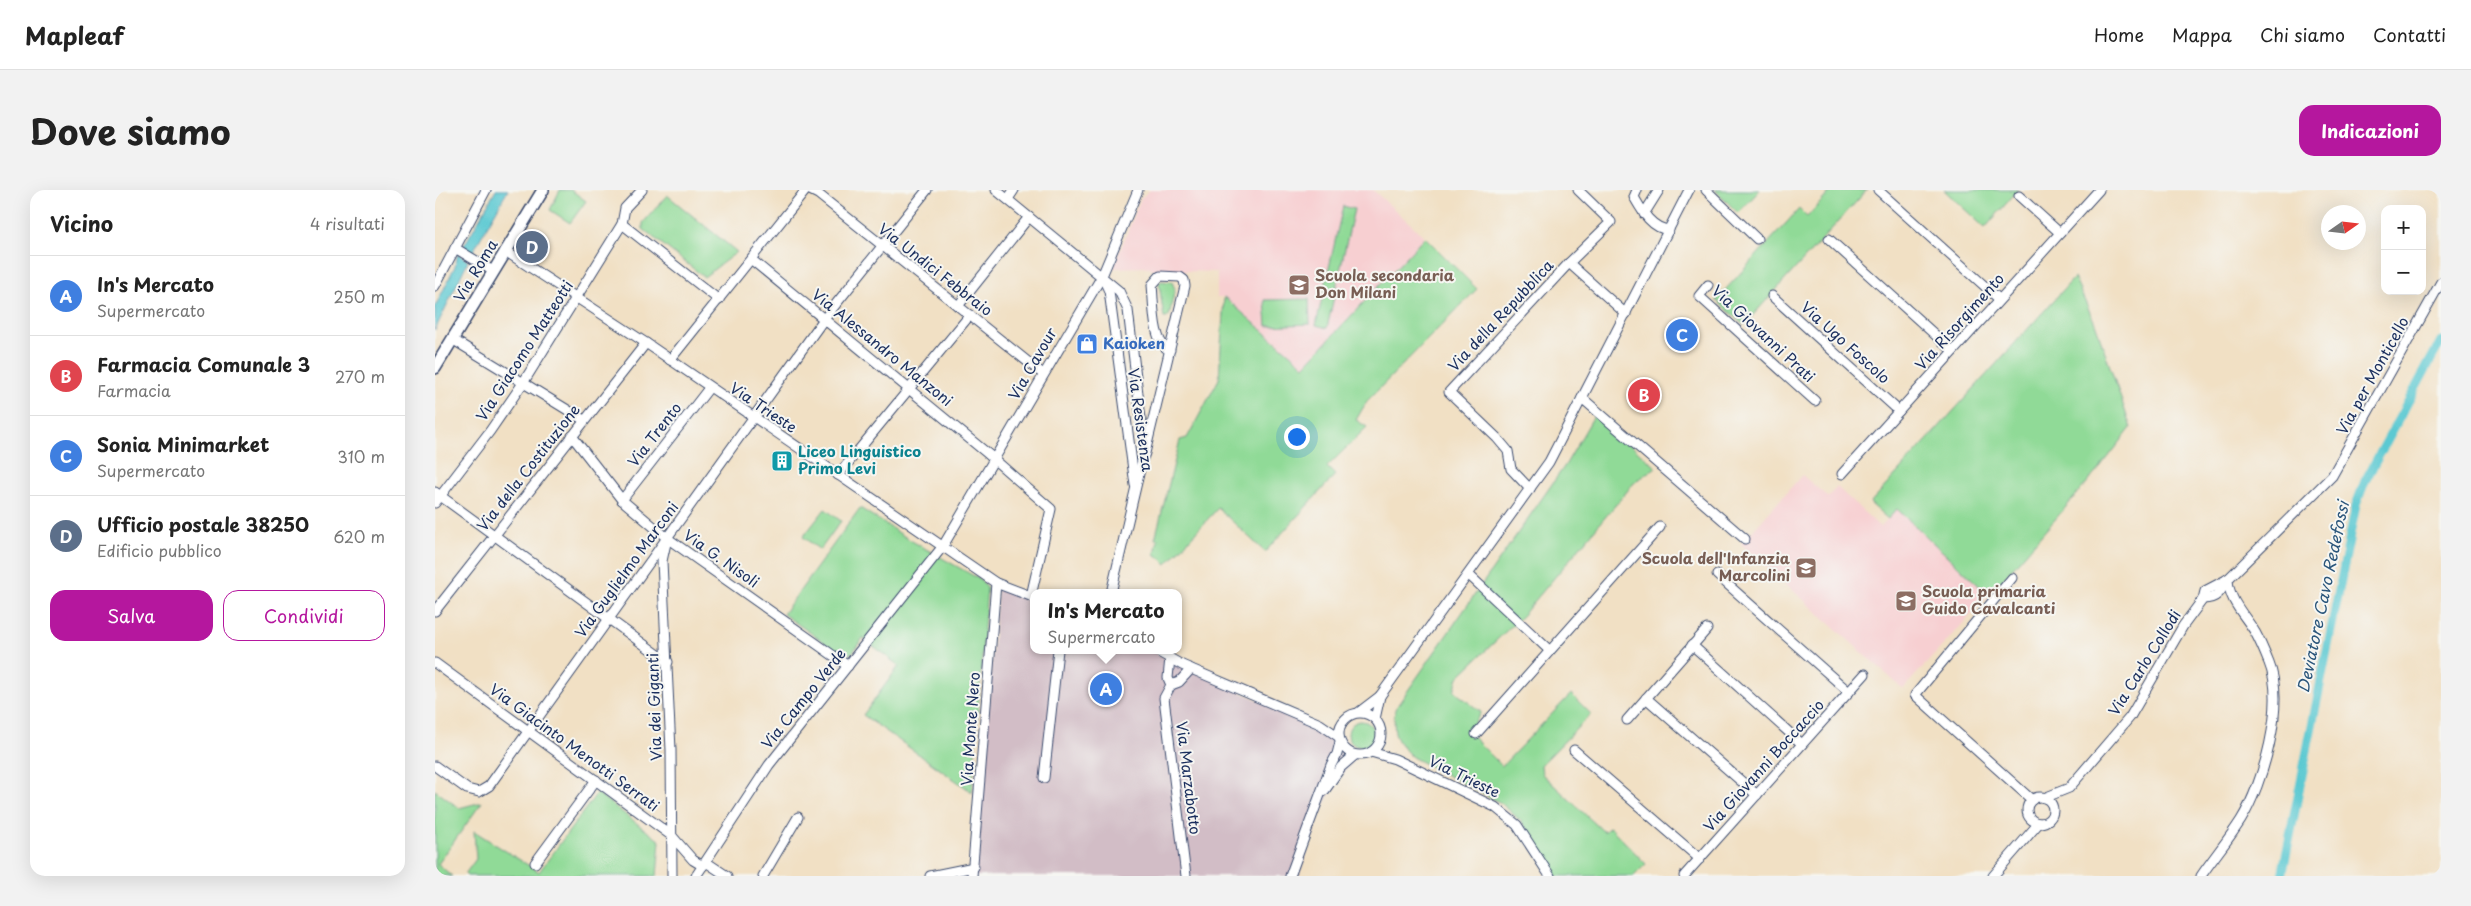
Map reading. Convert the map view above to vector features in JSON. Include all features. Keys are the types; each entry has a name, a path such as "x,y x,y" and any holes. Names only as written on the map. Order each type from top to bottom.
{"main road":[{"name":"Via Roma","path":"435,368 543,190"}],"street":[{"path":"435,286 457,250 487,190"},
{"name":"Via Giacomo Matteotti","path":"437,497 523,383 623,224 625,208 641,190"},
{"path":"670,360 752,260 806,190"},
{"name":"Via Undici Febbraio","path":"810,190 818,194 1043,374"},
{"name":"Via Guglielmo Marconi","path":"435,766 470,790 483,790 489,786 824,319 927,190"},
{"path":"996,190 1102,276"},
{"path":"1008,199 1014,190"},
{"name":"Via Cavour","path":"943,546 1102,276 1138,190"},
{"name":"Via della Repubblica","path":"1530,489 1511,469 1508,451 1449,392 1569,263 1611,222 1577,190"},
{"path":"1637,190 1634,197 1644,214 1661,229 1669,230"},
{"path":"1644,214 1659,190"},
{"path":"1320,724 1342,722 1351,714 1359,712 1380,696 1549,462 1689,190"},
{"path":"1706,190 1757,239"},
{"path":"1878,190 1999,299"},
{"name":"Via Risorgimento","path":"1842,474 2099,190"},
{"path":"2019,196 2060,233"},
{"path":"958,306 1029,217"},
{"path":"623,224 719,300"},
{"path":"1829,239 1953,351"},
{"path":"457,250 493,271"},
{"name":"Via Trieste","path":"505,251 646,343 996,583 1030,595"},
{"name":"Via Alessandro Manzoni","path":"752,260 994,458 1051,509 1034,589"},
{"path":"1569,263 1626,314"},
{"name":"Via Resistenza","path":"1102,276 1119,290 1128,310 1145,453"},
{"name":"Via Resistenza","path":"1102,276 1109,291 1136,489"},
{"name":"Via Resistenza","path":"1112,589 1170,350 1185,283 1180,277 1160,276 1152,286 1157,339 1164,348 1170,350"},
{"name":"Via per Monticello","path":"2344,458 2441,282"},
{"name":"Via Giovanni Prati","path":"1708,285 1699,296 1815,402"},
{"name":"Via Ugo Foscolo","path":"1772,296 1899,411"},
{"path":"838,475 970,315"},
{"path":"452,339 584,420"},
{"name":"Via della Costituzione","path":"435,611 646,343"},
{"name":"Via Trento","path":"622,500 709,388"},
{"path":"1582,398 1745,539"},
{"name":"Via G. Nisoli","path":"572,436 622,500 667,538 848,666"},
{"name":"Via Carlo Collodi","path":"2044,798 2069,788 2130,717 2183,626 2203,600 2211,599 2219,594 2228,578 2319,491 2333,476 2344,458"},
{"path":"437,497 495,535 668,662"},
{"path":"1476,734 1549,650 1661,528"},
{"name":"Via dei Giganti","path":"667,538 662,561 668,662 672,876"},
{"name":"Via Campo Verde","path":"696,876 769,765 943,546"},
{"path":"1469,575 1549,650"},
{"path":"1717,575 1849,692"},
{"path":"2012,578 1915,694 2032,800"},
{"path":"2201,876 2241,819 2257,785 2271,738 2275,703 2270,665 2255,632 2237,608 2229,592 2228,578"},
{"name":"Via Monte Nero","path":"973,871 996,583"},
{"path":"1627,720 1707,629"},
{"path":"1692,645 1802,744"},
{"path":"1044,778 1058,654"},
{"path":"1162,654 1320,724 1339,740 1344,749 1355,755"},
{"name":"Via Marzabotto","path":"1170,658 1168,678 1171,685 1164,698 1187,876"},
{"name":"Via Giacinto Menotti Serrati","path":"435,663 672,836 693,860"},
{"path":"1171,685 1179,682 1191,668"},
{"name":"Via Giovanni Boccaccio","path":"1684,876 1865,674"},
{"path":"1375,719 1380,696"},
{"path":"1647,698 1757,796"},
{"path":"1316,803 1341,767 1355,755 1371,752 1380,739 1379,726 1375,719 1368,714 1359,712"},
{"path":"1290,876 1316,803 1337,754 1342,722"},
{"name":"Via Trieste","path":"1380,739 1395,759"},
{"path":"1574,750 1700,858"},
{"name":"Via Trieste","path":"1371,752 1395,759 1495,807 1517,825 1550,876"},
{"path":"535,863 595,780"},
{"path":"1993,876 2039,823 2047,821 2052,814 2052,805 2044,798 2032,800 2027,807 2028,816 2039,823"},
{"path":"763,876 798,817"},
{"name":"Via Giacinto Menotti Serrati","path":"672,852 704,864 727,876"},
{"path":"930,876 973,871"}],"shaded area":[{"name":"Scuola secondaria Don Milani","path":"1150,190 1373,190 1425,237 1304,366 1224,297 1217,297 1217,272 1151,270 1150,267 1113,268 1141,198"},
{"name":"Scuola primaria Guido Cavalcanti","path":"1802,475 1828,497 1837,487 1880,527 1897,509 1989,595 1903,689 1741,544"},
{"path":"998,586 1030,598 1030,654 1159,654 1317,726 1336,740 1342,752 1355,759 1334,784 1322,810 1299,876 975,876"}],"green space":[{"path":"560,190 571,190 586,201 570,223 550,210"},
{"path":"1715,190 1760,190 1738,213"},
{"path":"1832,190 1867,190 1744,325 1716,300 1799,209 1807,217"},
{"path":"1944,190 2018,190 1985,228"},
{"path":"667,195 737,252 704,277 643,229 643,223"},
{"path":"1343,206 1354,209 1327,328 1316,325"},
{"path":"1425,237 1477,289 1367,401 1356,420 1367,427 1327,467 1335,475 1265,552 1218,508 1167,564 1155,554 1158,539 1155,539 1180,440 1187,438 1219,379 1224,297 1304,366"},
{"path":"2074,278 2095,323 2131,428 2100,468 1989,595 1897,509 1888,519 1870,503"},
{"path":"1161,281 1172,282 1175,289 1169,316 1166,318 1164,318 1159,283"},
{"path":"1309,299 1310,324 1267,326 1265,300"},
{"path":"1595,414 1656,467 1634,483 1523,615 1458,677 1454,691 1481,712 1469,733 1502,766 1571,694 1591,714 1541,765 1542,774 1604,832 1610,827 1646,864 1634,876 1555,876 1522,822 1501,803 1412,757 1406,751 1396,736 1394,725 1395,709 1566,464"},
{"path":"860,508 910,540 981,580 987,588 972,792 863,715 899,666 863,638 852,653 844,656 783,614"},
{"path":"825,509 841,521 820,550 803,537"},
{"path":"1361,721 1370,725 1374,734 1370,743 1361,747 1352,743 1348,734 1352,725"},
{"path":"435,790 459,808 482,802 438,864 452,876 435,876"},
{"path":"597,793 660,841 657,876 467,876 465,874 476,859 474,831 539,872"}],"water":[{"path":"496,190 508,190 471,255 462,249"},
{"path":"458,253 468,261 435,330 435,307 455,266"}],"waterway":[{"name":"Deviatore Cavo Redefossi","path":"2282,876 2356,505 2365,481 2441,341"}],"place":[{"name":"Ufficio postale 38250","path":"532,247"},
{"name":"Scuola secondaria Don Milani","path":"1299,285"},
{"name":"Sonia Minimarket","path":"1682,335"},
{"name":"Kaioken","path":"1087,344"},
{"name":"Farmacia Comunale 3","path":"1644,395"},
{"name":"Liceo Linguistico Primo Levi","path":"782,461"},
{"name":"Scuola dell'Infanzia Marcolini","path":"1806,568"},
{"name":"Scuola primaria Guido Cavalcanti","path":"1906,601"},
{"name":"In's Mercato","path":"1106,689"}]}
